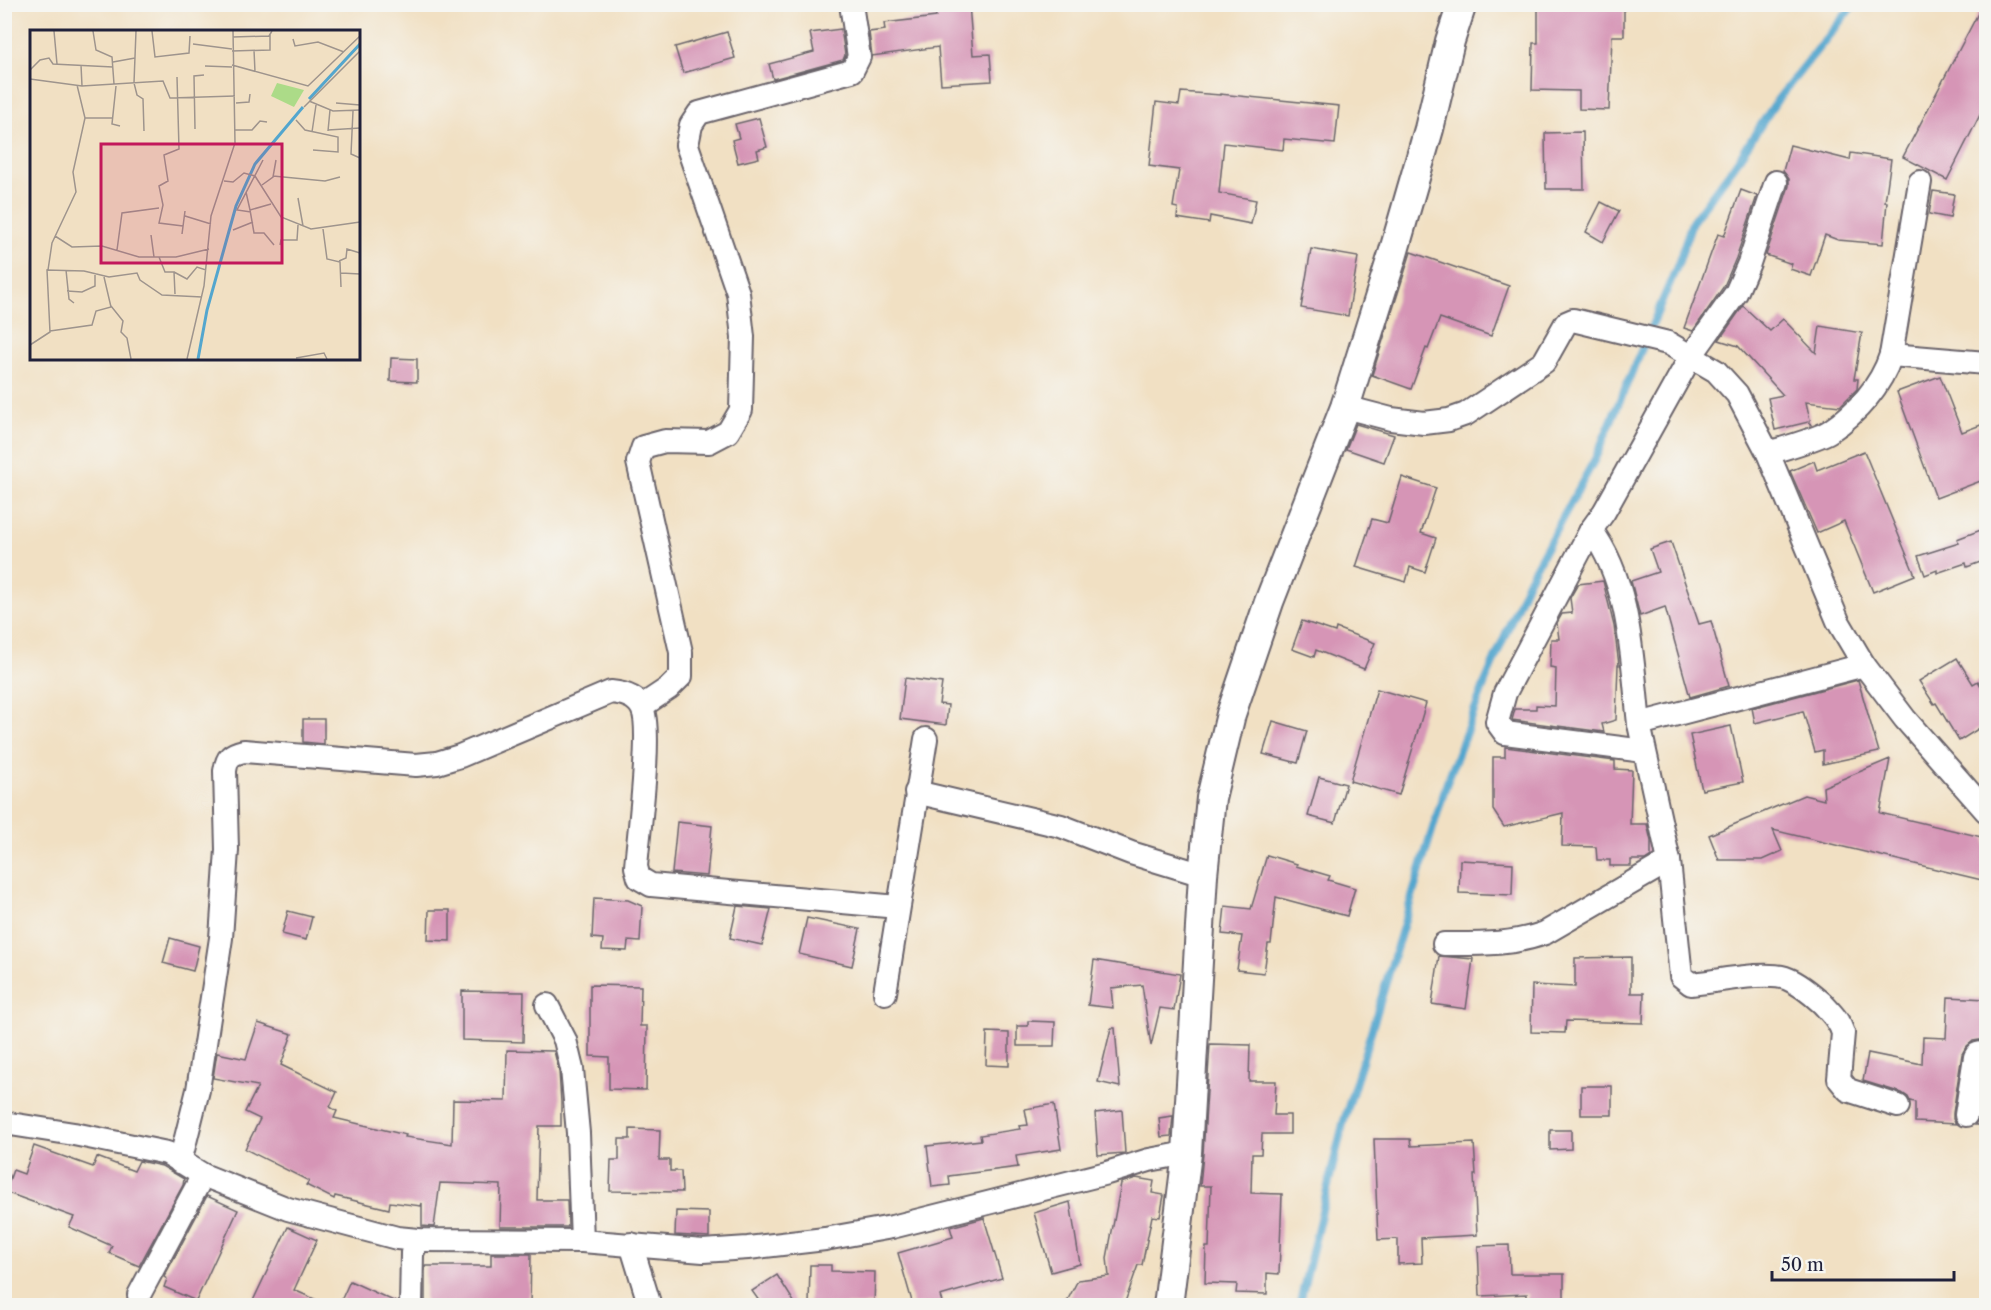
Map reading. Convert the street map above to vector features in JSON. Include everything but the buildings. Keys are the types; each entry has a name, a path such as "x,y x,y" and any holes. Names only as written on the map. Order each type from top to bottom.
{"street":[{"path":"642,706 669,688 681,676 681,652 638,462 643,447 664,441 709,442 728,432 741,410 743,337 738,293 687,145 691,125 699,113 852,71 859,57 851,4"},
{"path":"1168,1305 1187,1152 1203,875 1211,798 1231,714 1269,602 1345,407 1393,254 1462,4"},
{"path":"1644,752 1505,733 1497,722 1505,693 1598,521 1691,356 1736,293 1749,263 1776,182"},
{"path":"1768,453 1829,432 1860,405 1886,370 1920,182"},
{"path":"1345,407 1391,419 1424,423 1449,420 1466,414 1544,362 1569,321 1668,343 1716,371 1737,394 1768,453 1838,621 1864,665 1905,719 1986,811"},
{"path":"1890,355 1986,363"},
{"path":"1598,521 1619,585 1647,722 1644,752 1669,861 1681,976 1691,984 1771,975 1787,979 1812,994 1841,1026 1843,1033 1839,1079 1848,1090 1898,1106"},
{"path":"1647,722 1864,665"},
{"path":"180,1162 198,1090 221,938 227,850 225,771 227,759 233,754 244,752 416,765 437,763 460,756 611,692 624,693 642,706 646,718 646,751 636,867 639,878 651,885 898,907"},
{"path":"885,993 926,740"},
{"path":"916,792 1061,826 1131,853 1203,875"},
{"path":"1444,944 1503,944 1545,933 1669,861"},
{"path":"547,1005 566,1040 572,1069 578,1133 582,1240"},
{"path":"1965,1115 1975,1057 1977,1054 1986,1052"},
{"path":"4,1123 167,1152 203,1175 288,1209 397,1238 582,1240 703,1251 825,1239 892,1227 1187,1152"},
{"path":"139,1295 203,1175"},
{"path":"411,1305 412,1253 418,1240"},
{"path":"631,1244 650,1305"}],"waterway":[{"path":"1299,1306 1343,1124 1446,785 1486,680 1528,581 1595,459 1678,264 1692,222 1734,166 1778,99 1854,4"}]}
